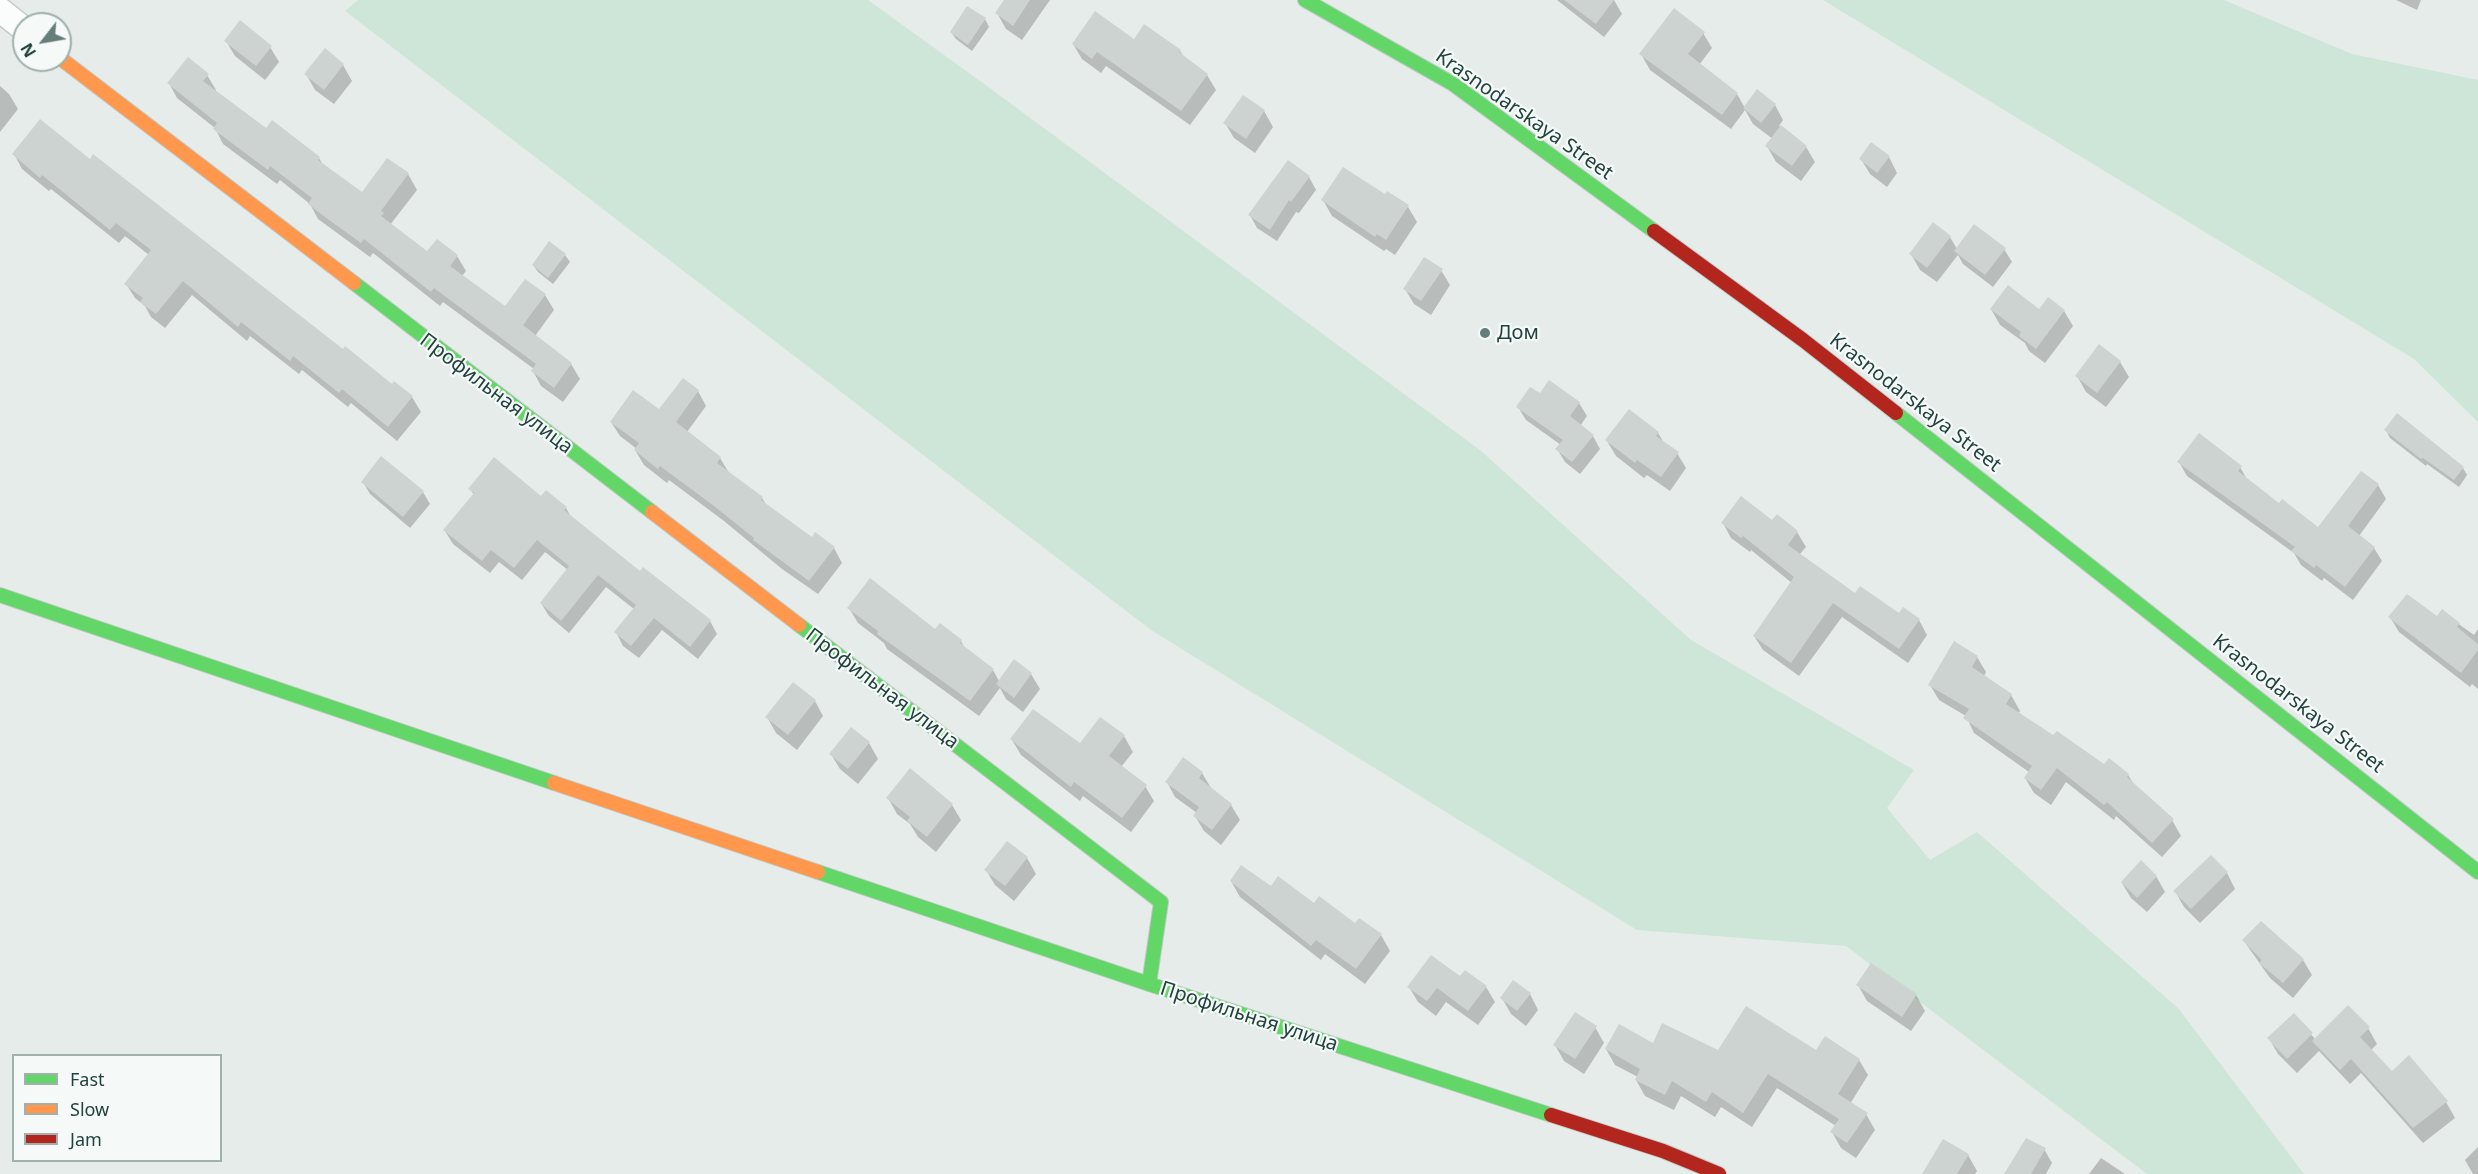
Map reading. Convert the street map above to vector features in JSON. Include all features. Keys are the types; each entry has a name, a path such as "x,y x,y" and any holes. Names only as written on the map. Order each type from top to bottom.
{"street":[{"name":"Krasnodarskaya Street","path":"1305,0 1453,84 1803,340 2478,872"},
{"path":"0,10 12,20"},
{"name":"Профильная улица","path":"72,67 1161,902 1149,984 1663,1151 1719,1174"},
{"path":"0,596 1149,984"}],"green space":[{"path":"358,0 868,0 1480,450 1691,640 1914,770 1887,808 1930,860 1977,832 2178,1008 2304,1174 2147,1174 1846,946 1637,930 1151,630 345,11"},
{"path":"1823,0 2224,0 2352,54 2478,80 2478,422 2414,359"}],"building":[{"path":"1004,0 1030,0 1013,26 995,13"},
{"path":"1564,0 1614,0 1596,24"},
{"path":"967,6 986,18 968,45 950,32"},
{"path":"1674,8 1705,32 1688,54 1738,93 1722,115 1639,54"},
{"path":"1095,11 1134,39 1144,24 1181,50 1179,52 1208,74 1181,111 1097,52 1092,59 1072,44"},
{"path":"240,20 272,46 256,66 224,41"},
{"path":"325,48 344,64 324,90 304,74"},
{"path":"188,57 209,74 203,81 266,128 272,120 320,157 318,160 362,192 387,158 409,173 381,211 384,213 381,216 427,251 437,239 458,255 450,266 505,306 525,279 546,294 523,325 572,363 554,388 531,371 536,364 434,288 431,292 364,239 361,243 325,217 308,204 312,198 270,166 268,170 213,129 217,123 167,83"},
{"path":"1757,89 1776,104 1761,123 1743,108"},
{"path":"1243,95 1265,110 1246,139 1223,123"},
{"path":"40,119 90,159 93,154 343,349 345,346 392,384 394,381 413,396 388,427 342,389 339,393 293,356 290,361 241,322 238,327 183,281 156,314 140,302 143,298 124,284 151,250 116,223 110,230 42,175 40,178 12,154"},
{"path":"1781,125 1807,146 1792,166 1765,146"},
{"path":"1871,142 1890,156 1877,173 1859,159"},
{"path":"1288,160 1310,176 1291,202 1289,200 1270,230 1248,215"},
{"path":"1343,167 1385,194 1387,191 1409,205 1386,240 1377,234 1375,237 1321,200"},
{"path":"1933,222 1951,236 1927,268 1909,254"},
{"path":"1974,224 2006,248 1985,275 1954,251"},
{"path":"549,241 566,254 548,278 532,265"},
{"path":"1424,257 1443,269 1421,301 1403,289"},
{"path":"2008,285 2039,309 2048,297 2065,310 2036,349 2019,336 2021,332 1990,309"},
{"path":"2099,344 2121,361 2097,393 2075,376"},
{"path":"683,378 699,390 676,422 721,457 717,463 763,497 761,500 812,537 815,532 835,547 809,581 753,540 754,538 714,506 660,466 658,469 634,450 639,443 610,422 633,390 659,409"},
{"path":"1549,380 1580,402 1570,416 1594,435 1572,462 1555,449 1563,440 1516,407 1530,387 1540,393"},
{"path":"1629,409 1659,432 1656,436 1679,452 1661,477 1637,460 1635,463 1605,440"},
{"path":"2397,413 2464,467 2454,480 2423,458 2421,459 2384,430"},
{"path":"2199,433 2242,466 2238,471 2279,503 2282,499 2318,527 2361,471 2379,484 2348,526 2375,547 2345,587 2316,565 2314,568 2291,551 2295,547 2177,462"},
{"path":"381,456 424,491 403,517 361,482"},
{"path":"494,457 541,496 546,490 567,507 564,510 640,571 643,567 711,620 690,647 654,618 631,646 614,632 636,605 598,575 561,621 540,603 569,566 537,540 514,568 491,550 482,561 443,530 474,493 468,489"},
{"path":"1741,496 1772,520 1777,514 1798,531 1788,545 1855,593 1860,586 1899,613 1903,607 1920,619 1899,649 1833,603 1791,663 1753,636 1794,577 1743,536 1741,538 1721,523"},
{"path":"870,578 935,629 940,623 962,640 960,643 994,669 970,701 877,634 878,631 847,608"},
{"path":"2407,594 2437,616 2442,609 2460,623 2457,627 2478,644 2478,650 2461,673 2388,617"},
{"path":"1954,641 1978,656 1972,667 2012,694 2006,704 2053,735 2057,731 2104,764 2109,758 2129,774 2127,777 2174,819 2152,843 2107,802 2104,805 2057,768 2041,790 2024,778 2032,766 1963,718 1969,709 1928,685"},
{"path":"1014,659 1032,673 1014,698 996,684"},
{"path":"793,682 816,700 788,735 765,717"},
{"path":"1033,709 1080,743 1100,717 1125,735 1109,756 1147,785 1122,818 1074,782 1071,787 1010,739"},
{"path":"851,727 870,742 848,769 829,754"},
{"path":"1183,757 1203,772 1199,778 1232,804 1212,830 1193,816 1199,807 1165,782"},
{"path":"910,768 953,804 927,837 907,821 910,817 886,798"},
{"path":"1007,841 1028,857 1005,886 984,870"},
{"path":"2211,855 2228,872 2191,909 2173,891"},
{"path":"2141,860 2157,876 2137,898 2121,882"},
{"path":"1241,865 1271,886 1278,876 1314,903 1319,896 1355,923 1359,918 1382,934 1356,969 1316,940 1311,946 1230,881"},
{"path":"2261,921 2304,959 2283,983 2259,963 2262,960 2242,940"},
{"path":"1431,955 1460,976 1465,970 1487,986 1468,1011 1437,988 1427,1001 1407,987"},
{"path":"1871,963 1917,994 1902,1017 1856,985"},
{"path":"1513,980 1531,993 1517,1011 1500,998"},
{"path":"2348,1005 2370,1027 2360,1037 2392,1071 2409,1055 2448,1101 2413,1128 2351,1059 2340,1070 2312,1041"},
{"path":"1746,1006 1816,1050 1825,1036 1860,1059 1838,1094 1868,1113 1847,1143 1830,1132 1839,1119 1768,1074 1743,1113 1712,1092 1706,1102 1672,1081 1665,1095 1635,1080 1640,1069 1605,1049 1619,1024 1653,1043 1662,1023 1718,1050"},
{"path":"1575,1012 1597,1026 1575,1059 1553,1045"},
{"path":"2294,1013 2313,1033 2287,1059 2267,1038"},
{"path":"2026,1138 2046,1148 2031,1174 2004,1174"},
{"path":"1943,1139 1969,1154 1957,1174 1922,1174"}],"traffic: fast":[{"path":"1305,0 1453,84 1654,231"},
{"path":"354,283 652,512"},
{"path":"1896,413 2478,872"},
{"path":"0,595 554,783"},
{"path":"799,625 1161,902 1149,984"},
{"path":"818,872 1149,984 1551,1115"}],"traffic: slow":[{"path":"72,67 354,283"},
{"path":"652,512 799,625"},
{"path":"554,783 818,872"}],"traffic: jam":[{"path":"1654,231 1803,340 1896,413"},
{"path":"1551,1115 1663,1151 1719,1174"}],"place":[{"name":"Дом","path":"1485,333"}]}
